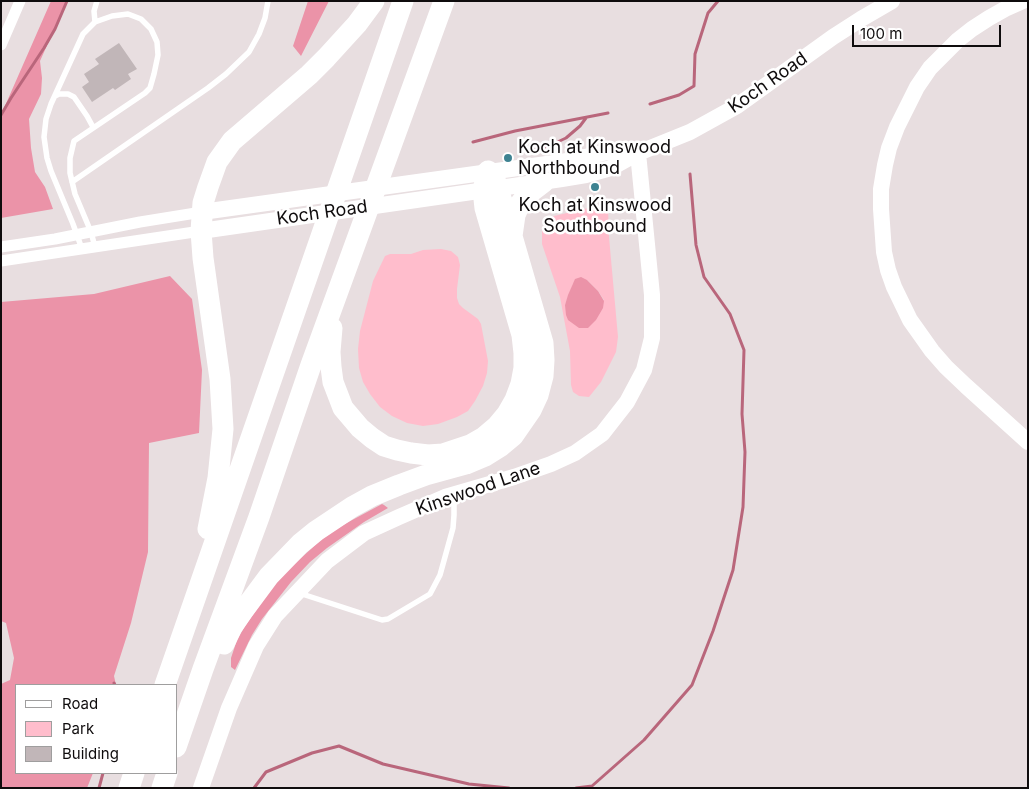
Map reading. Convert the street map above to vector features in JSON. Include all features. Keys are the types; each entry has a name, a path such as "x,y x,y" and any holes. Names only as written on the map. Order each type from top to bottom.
{"highway":[{"path":"195,599 218,478 223,430 220,379 203,258 203,203 211,175 217,162 232,141 326,58 357,24 374,1"},
{"path":"165,684 403,1"},
{"path":"178,740 259,517 311,364 444,1"},
{"path":"512,239 515,215 520,204 527,195 544,182"},
{"path":"335,300 330,352 333,382 344,408 360,428 384,446 411,454 443,454 470,445 484,437 507,414 521,384 524,368 522,335 485,208 490,183"},
{"path":"191,704 232,627 269,576 300,544 333,519 372,496 426,475 466,464 485,456 512,436 531,410 538,395 543,376 542,343 512,239 490,183"},
{"path":"129,788 134,774"},
{"path":"162,788 167,774"}],"street":[{"path":"1,45 20,1"},
{"name":"Koch Road","path":"1,261 95,247 202,222 490,183 544,182 586,175 610,168 638,153 690,132 736,106 832,38 892,1"},
{"path":"1022,1 972,28 930,68 917,87 889,148 881,189 880,209 884,252 888,270 910,320 946,367 1028,442"},
{"name":"Koch Road","path":"490,183 561,162 608,152 638,153"},
{"name":"Kinswood Lane","path":"201,788 229,708 256,646 275,616 327,562 364,532 445,497 551,464 575,454 602,434 627,402 644,370 652,338 652,296 638,153"},
{"name":"Koch Road","path":"1,247 77,235 140,222 202,222"}],"lane":[{"path":"95,22 94,11 97,1"},
{"path":"72,182 185,105 226,74 249,52 265,18 268,1"},
{"path":"82,249 47,158 44,137 46,119 83,34 95,22 112,16 128,14 141,19 151,29 157,42 158,55 150,88 74,140 70,158 70,173 75,194 91,232 95,247"},
{"path":"55,96 68,94 74,97 88,116 93,127"},
{"path":"297,592 382,620 388,619 430,594 440,575 453,528 454,495"}],"green space":[{"path":"601,205 608,207 618,337 616,352 601,382 589,397 579,396 573,392 570,351 560,297 542,244 542,231 546,222 554,216","holes":["587,280 604,300 565,305 573,284"]},
{"path":"441,249 451,251 458,257 460,265 457,298 459,304 478,319 481,324 488,361 487,373 483,386 468,411 438,424 423,426 407,423 392,416 380,407 363,382 359,368 358,349 360,331 373,281 385,256"}],"shaded area":[{"path":"51,1 67,1 40,61 41,94 29,119 35,172 45,187 53,209 1,218 1,115"},
{"path":"308,1 329,1 301,56 293,46"},
{"path":"170,276 192,299 202,370 199,433 149,443 148,552 131,623 114,676 116,684 15,684 15,774 93,774 87,788 1,788 1,684 10,680 14,658 6,623 1,621 1,302 94,294"},
{"path":"581,277 598,291 604,301 603,308 596,320 588,328 579,328 568,320 566,315 565,305 568,295 575,279"},
{"path":"382,504 388,508 327,548 291,582 262,619 235,670 231,667 231,658 237,640 274,585 322,539 341,526"}],"building":[{"path":"119,43 137,69 128,74 131,79 92,102 82,87 89,82 84,74 99,64 95,59"}],"waterway":[{"path":"1,115 44,48 55,29 67,1"},
{"path":"650,104 679,95 694,86 695,54 708,13 718,1"},
{"path":"473,142 515,131 608,113"},
{"path":"528,152 566,138 586,118"},
{"path":"576,788 592,786 644,740 692,685 713,631 733,570 743,507 745,452 742,414 744,350 730,314 704,277 696,245 690,174"},
{"path":"254,788 266,772 312,753 339,746 383,764 469,784 509,788"},
{"path":"99,788 103,774"}],"place":[{"name":"Koch at Kinswood Northbound","path":"508,158"},
{"name":"Koch at Kinswood Southbound","path":"595,187"}]}
